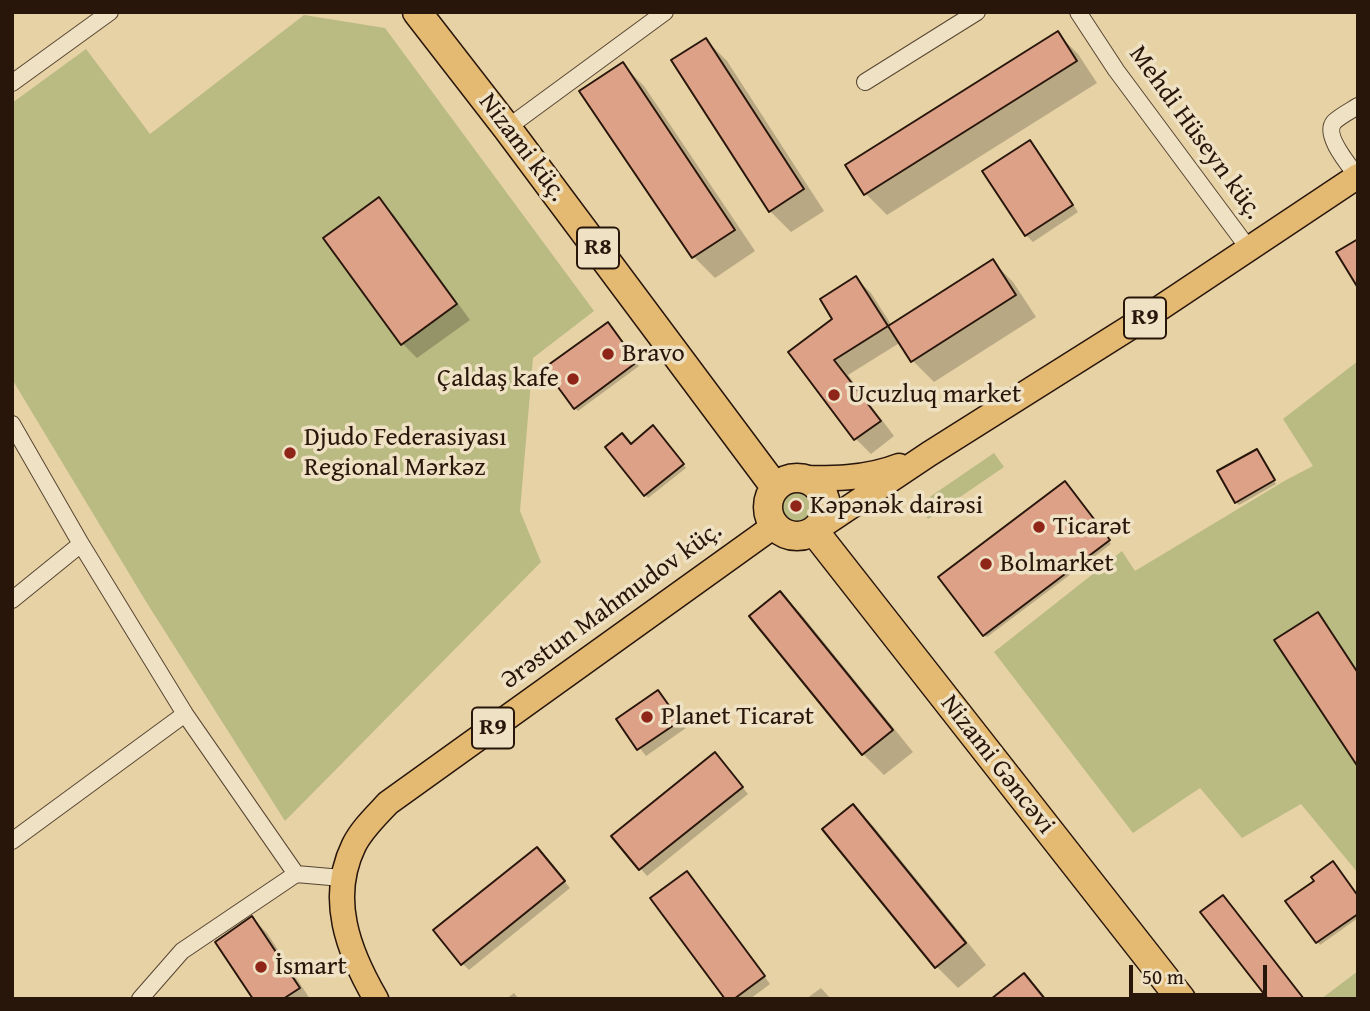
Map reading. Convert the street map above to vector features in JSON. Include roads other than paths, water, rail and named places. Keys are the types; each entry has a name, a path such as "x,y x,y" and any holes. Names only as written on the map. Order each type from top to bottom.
{"highway":[{"name":"Nizami küç.","path":"416,12 785,482"},
{"path":"805,479 815,484 822,493 825,513 821,523 814,531 804,536 783,533 774,526 769,517 767,506 770,496 785,482 805,479"},
{"name":"Nizami Gəncəvi","path":"814,531 1181,999"}],"main road":[{"name":"R9","path":"929,454 1148,316 1357,176"},
{"path":"785,482 866,475 886,471 929,454"},
{"path":"814,531 929,454"},
{"name":"Ərəstun Mahmudov küç.","path":"376,999 349,943 341,901 342,878 355,843 369,824 388,803 774,526"}],"street":[{"path":"12,83 110,12"},
{"path":"508,128 664,12"},
{"path":"864,82 977,12"},
{"name":"Mehdi Hüseyn küç.","path":"1077,12 1116,70 1249,249"},
{"path":"1357,176 1332,139 1331,128 1335,121 1358,106"},
{"path":"12,424 81,544 185,714 296,874"},
{"path":"12,600 81,544"},
{"path":"12,841 185,714"},
{"path":"139,999 182,951 296,874 342,878"}],"place":[{"name":"Bravo","path":"608,354"},
{"name":"Çaldaş kafe","path":"573,379"},
{"name":"Ucuzluq market","path":"834,395"},
{"name":"Djudo Federasiyası Regional Mərkəz","path":"290,453"},
{"name":"Kəpənək dairəsi","path":"796,506"},
{"name":"Ticarət","path":"1039,527"},
{"name":"Bolmarket","path":"986,564"},
{"name":"Planet Ticarət","path":"647,717"},
{"name":"İsmart","path":"261,967"}]}
